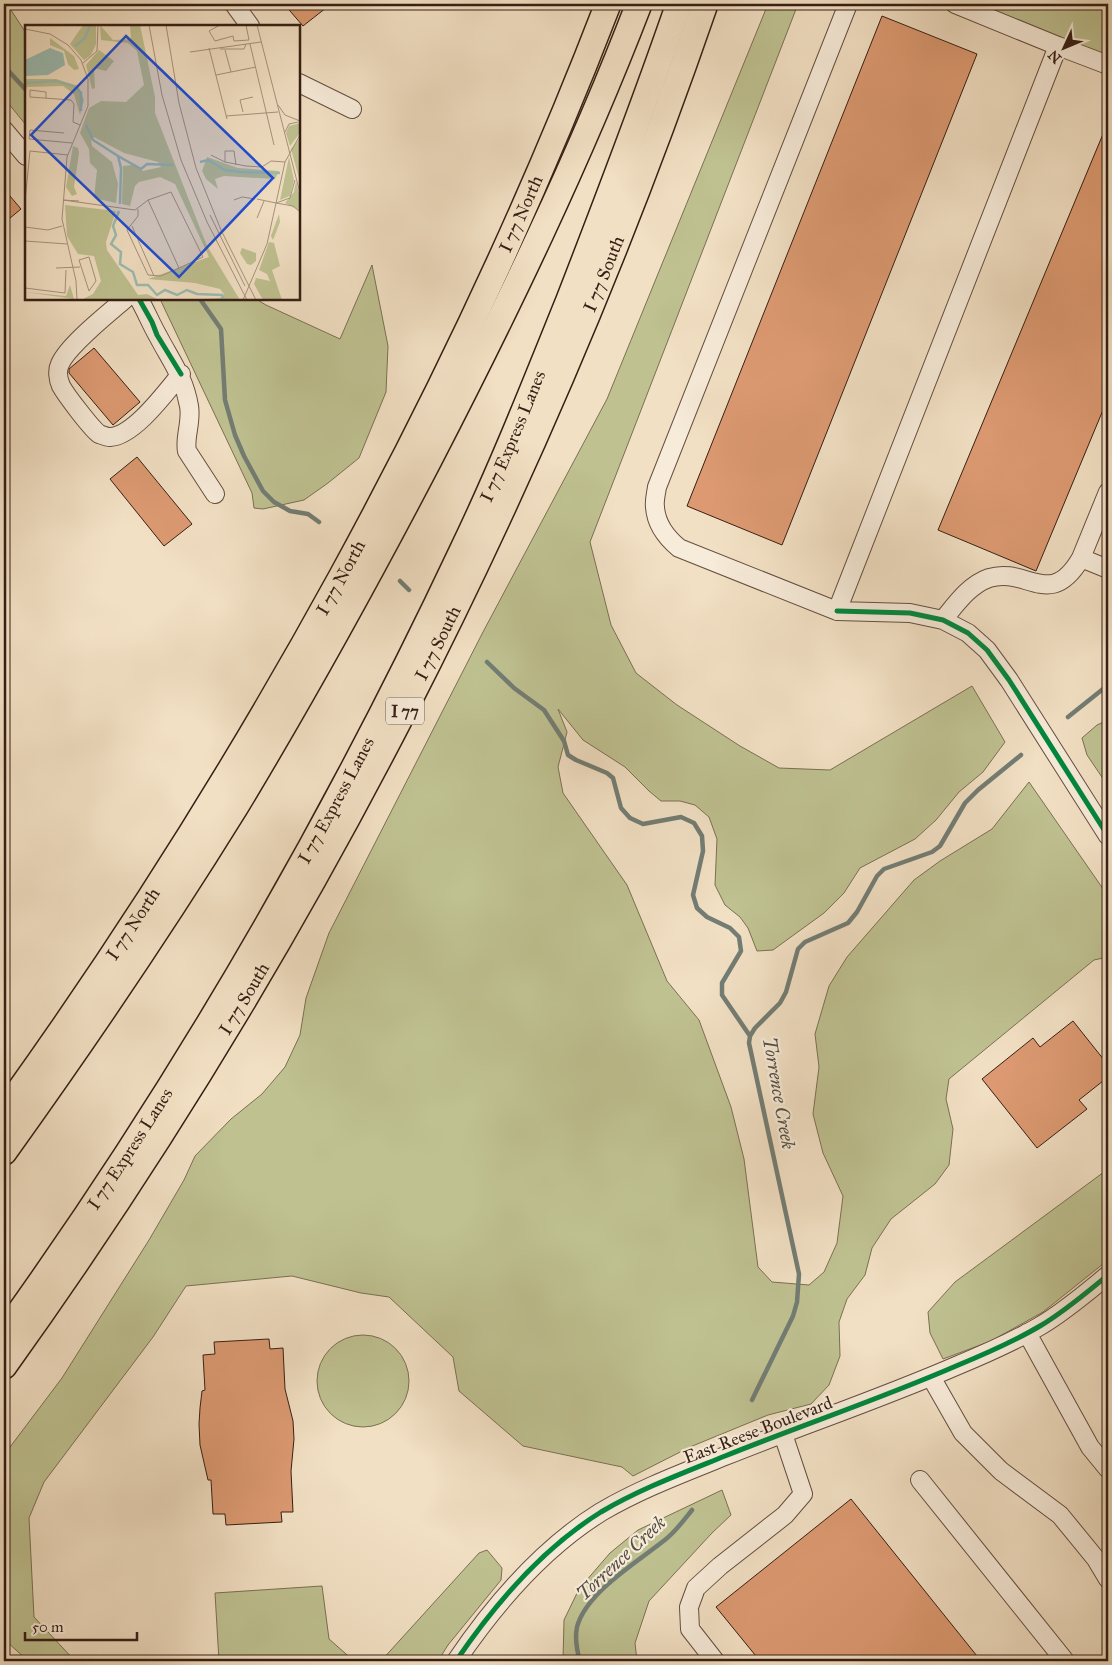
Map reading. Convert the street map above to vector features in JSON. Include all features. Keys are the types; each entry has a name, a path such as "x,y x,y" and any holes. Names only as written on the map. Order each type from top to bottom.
{"highway":[{"name":"I 77 North","path":"4,1112 94,983 157,887 266,709 334,588 422,422 474,314 559,124 608,4"},
{"path":"4,1152 108,1004 177,900 246,789 345,617 497,325 589,126 639,4"},
{"name":"I 77 Express Lanes","path":"4,1334 87,1214 205,1030 315,840 417,646 509,447 547,355 619,169 679,4"},
{"name":"I 77 South","path":"4,1366 108,1217 216,1047 323,865 384,752 477,564 549,405 616,244 660,130 705,4"}],"street":[{"path":"234,4 249,25"},
{"path":"848,4 657,487 655,508 667,538 679,548 837,611 910,613 943,620 968,633 987,650 1009,680 1108,836"},
{"path":"955,4 1108,65"},
{"path":"837,611 1058,46"},
{"path":"300,83 352,109"},
{"path":"4,130 25,155"},
{"path":"124,300 68,351 60,364 58,374 61,386 91,426 100,434 109,437 119,435 133,426 161,398 181,374"},
{"path":"139,300 181,374 190,413 187,451 216,494"},
{"path":"943,620 960,599 974,586 988,578 1003,576 1043,585 1055,584 1067,578 1081,558 1108,492"},
{"path":"1081,558 1108,569"},
{"name":"East Reese Boulevard","path":"456,1661 497,1606 529,1572 573,1533 600,1513 666,1480 875,1400 1011,1342 1042,1325 1108,1275"},
{"path":"1027,1333 1090,1447 1108,1469"},
{"path":"931,1377 963,1433 1001,1472 1060,1515 1096,1559 1108,1579"},
{"path":"715,1661 690,1629 688,1607 696,1588 720,1566 785,1515 802,1494 782,1434"},
{"path":"920,1480 1065,1661"}],"green space":[{"path":"4,4 7,4 25,31 25,124 4,98"},
{"path":"768,4 798,4 590,542 611,625 636,673 677,705 740,746 779,768 830,770 972,686 1005,742 983,772 959,792 936,820 915,839 860,868 844,893 824,913 773,950 757,951 748,928 740,917 725,905 715,885 717,839 709,817 695,805 680,801 661,801 625,767 583,740 558,709 567,732 558,767 563,793 627,885 667,981 699,1020 731,1107 744,1159 758,1267 772,1282 809,1285 824,1272 837,1243 843,1196 823,1153 813,1114 819,1067 815,1034 829,986 847,957 914,880 940,861 992,829 1029,782 1108,896 1108,957 1094,960 949,1079 946,1099 953,1129 949,1165 935,1184 891,1219 872,1248 865,1275 847,1299 839,1322 840,1356 829,1385 811,1404 768,1415 690,1447 633,1476 622,1467 523,1446 459,1391 453,1357 389,1297 361,1293 292,1276 186,1286 153,1337 44,1482 29,1518 34,1617 75,1661 28,1661 4,1639 4,1455 62,1378 149,1240 184,1180 195,1156 231,1119 262,1094 285,1067 300,1035 306,998 329,933 483,632 607,399"},
{"path":"975,4 1108,4 1108,68"},
{"path":"372,265 388,346 386,392 359,458 304,500 263,509 254,508 252,493 160,300 258,300 340,339"},
{"path":"1108,720 1108,786 1087,755 1082,738 1097,725"},
{"path":"1108,1169 1108,1260 1043,1312 991,1341 943,1359 930,1333 928,1312 955,1282"},
{"path":"363,1335 381,1339 396,1348 405,1363 409,1381 405,1399 396,1414 381,1423 363,1427 345,1423 330,1414 321,1399 317,1381 321,1363 330,1348 345,1339"},
{"path":"722,1490 731,1515 649,1601 635,1643 637,1661 563,1661 564,1620 579,1589 610,1553 638,1530"},
{"path":"487,1550 502,1568 501,1580 448,1645 438,1661 381,1661 479,1553"},
{"path":"322,1586 329,1639 354,1661 219,1661 215,1593"}],"building":[{"path":"284,4 331,4 303,26"},
{"path":"882,16 977,54 782,545 687,506"},
{"path":"1108,122 1108,398 1036,571 938,530"},
{"path":"4,189 21,209 4,223"},
{"path":"94,348 140,402 113,425 69,373 69,369"},
{"path":"137,457 192,524 164,546 110,479"},
{"path":"1073,1021 1108,1065 1108,1077 1079,1100 1087,1109 1037,1148 982,1079 1033,1038 1040,1047"},
{"path":"269,1339 270,1349 283,1348 285,1389 293,1421 294,1439 291,1471 293,1512 281,1512 282,1522 226,1525 225,1514 213,1514 211,1480 208,1480 200,1445 200,1408 202,1391 205,1390 203,1355 215,1354 214,1342"},
{"path":"851,1499 981,1661 760,1661 716,1607"}],"waterway":[{"path":"4,66 25,89"},
{"path":"201,300 221,329 225,400 235,435 244,456 263,491 274,502 290,511 308,514 319,522"},
{"path":"400,581 409,590"},
{"path":"487,662 514,688 544,710 564,741 568,755 607,773 613,778 621,808 630,818 643,824 681,817 694,823 702,836 703,851 693,895 697,908 707,917 730,928 739,937 741,951 722,983 722,995 750,1036"},
{"name":"Torrence Creek","path":"1068,717 1108,685"},
{"name":"Torrence Creek","path":"752,1400 793,1316 797,1302 799,1274 749,1043 750,1036 755,1028 780,1003 786,992 798,949 805,942 848,923 857,912 877,876 884,869 932,852 940,846 965,803 1021,755"},
{"name":"Torrence Creek","path":"580,1661 576,1635 582,1614 615,1578 670,1536 692,1510"}],"cycle path":[{"path":"140,300 157,335 181,374"},
{"path":"837,611 910,613 943,620 968,633 987,650 1009,680 1108,836"},
{"path":"456,1661 487,1619 521,1579 559,1543 601,1512 678,1475 899,1390 999,1348 1049,1321 1108,1275"}]}
